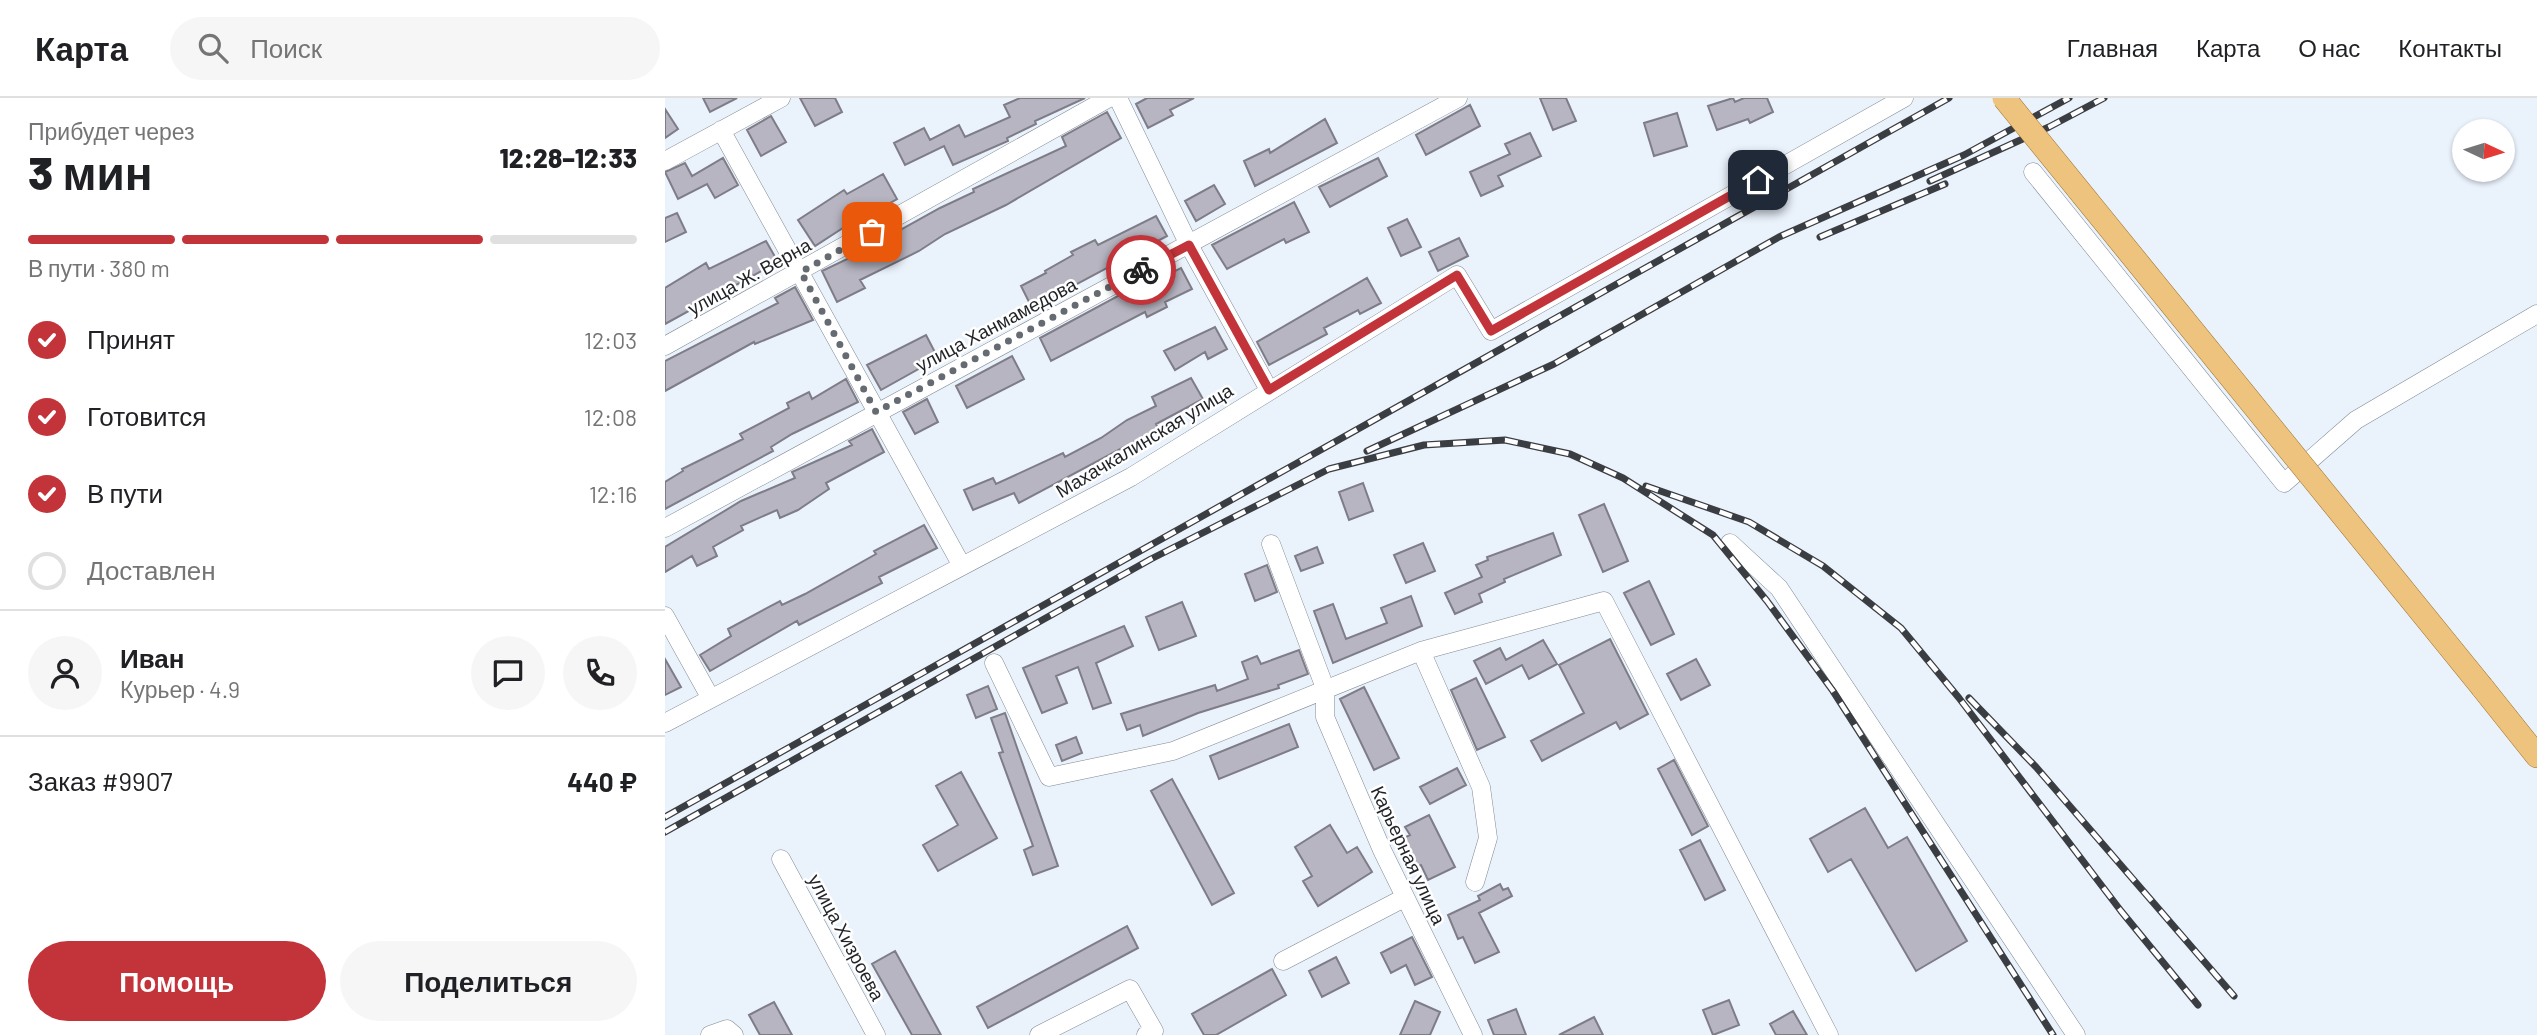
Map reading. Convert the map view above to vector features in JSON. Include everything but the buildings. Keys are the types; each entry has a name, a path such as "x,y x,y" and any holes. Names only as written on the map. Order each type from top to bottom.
{"main road":[{"path":"2004,98 2537,756"}],"street":[{"path":"665,161 781,98"},
{"name":"улица Ж. Верна","path":"665,346 1109,98"},
{"path":"1118,98 1189,245 1269,390"},
{"name":"улица Ханмамедова","path":"665,528 1458,98"},
{"name":"Махачкалинская улица","path":"665,723 1131,477 1457,275 1491,331 1904,98"},
{"path":"722,130 962,566"},
{"path":"2033,172 2284,482 2356,420 2537,314"},
{"path":"1730,543 1779,588 2076,1035"},
{"name":"Карьерная улица","path":"1271,544 1325,688 1325,718 1404,898 1473,1035"},
{"path":"994,663 1049,777 1173,751 1421,651 1604,601 1829,1035"},
{"path":"665,616 710,697"},
{"path":"1421,651 1481,787 1488,838 1475,882"},
{"name":"улица Хизроева","path":"781,859 876,1035"},
{"path":"1283,961 1404,898"},
{"path":"1039,1035 1130,989 1154,1031 1146,1035"},
{"path":"710,1035 727,1029 734,1035"}],"railway":[{"path":"665,817 1949,98"},
{"path":"1367,451 1554,364 1779,237 1964,155 2069,98"},
{"path":"1930,181 2049,127 2104,98"},
{"path":"1820,237 1945,184"},
{"path":"665,832 1151,559 1329,469 1424,445 1505,440 1570,454 1623,478 1713,535 1767,601 1833,691 2053,1035"},
{"path":"1646,486 1749,522 1823,566 1901,628 1959,698 2121,911 2198,1005"},
{"path":"1969,698 2036,767 2234,996"}],"way so far":[{"path":"872,232 801,272 876,412 1141,270"}],"route":[{"path":"1141,270 1189,245 1269,390 1457,275 1491,331 1758,180"}]}
